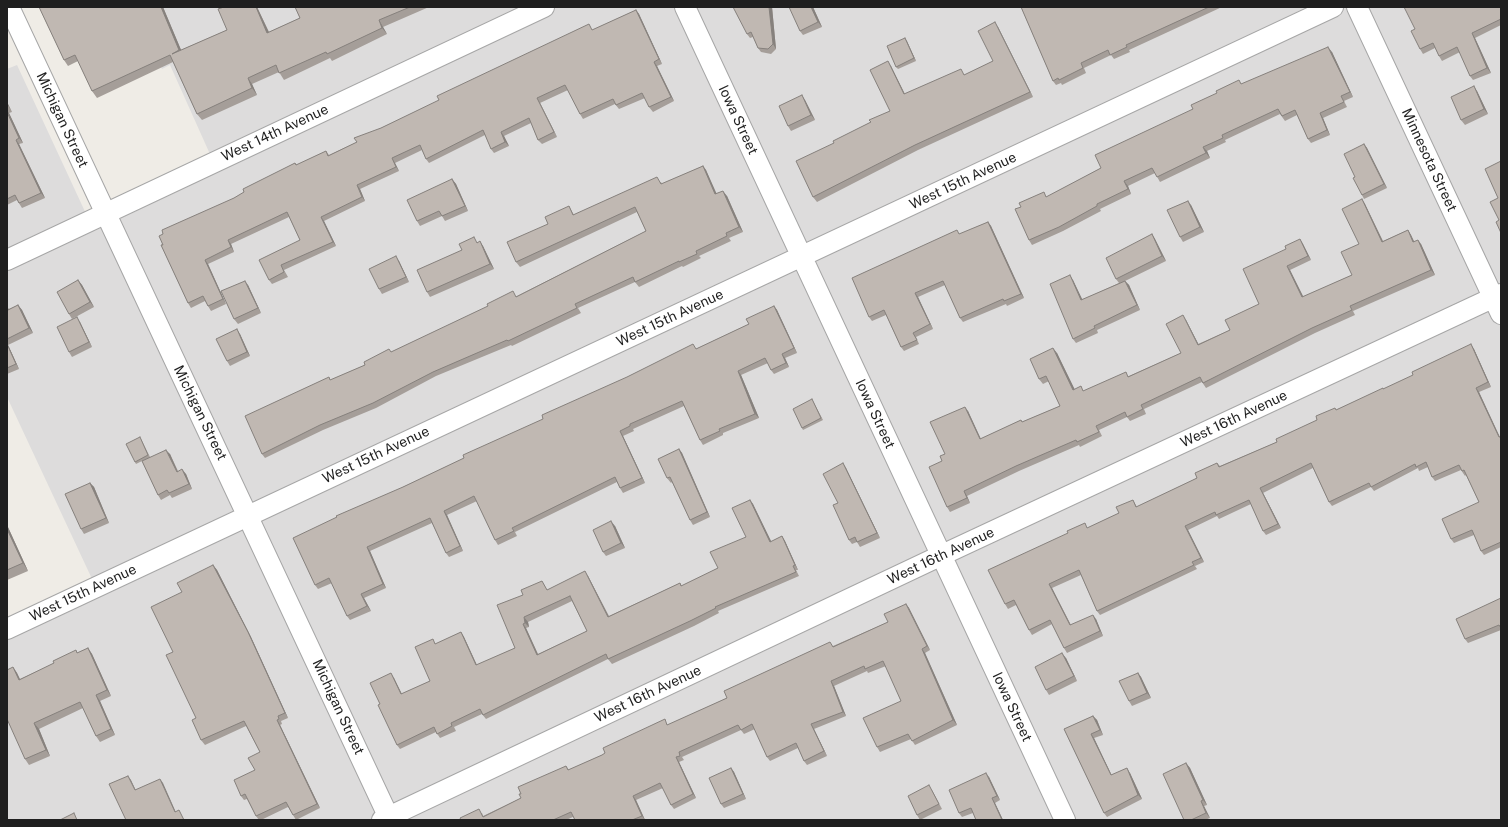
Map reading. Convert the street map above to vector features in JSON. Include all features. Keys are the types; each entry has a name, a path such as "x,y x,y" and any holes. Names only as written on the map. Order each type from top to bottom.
{"street":[{"name":"Michigan Street","path":"9,7 104,213 248,515 387,819"},
{"name":"West 14th Avenue","path":"7,260 544,7"},
{"name":"Iowa Street","path":"685,7 1065,820"},
{"name":"West 15th Avenue","path":"7,629 1332,7"},
{"name":"Minnesota Street","path":"1357,7 1498,302"},
{"name":"West 16th Avenue","path":"387,819 942,555 1498,302"}],"shaded area":[{"path":"134,7 1501,7 1501,820 7,820 7,621 15,637 100,596 7,397 7,69 17,65 94,231 218,172 170,65 162,69"}],"building":[{"path":"39,7 161,7 179,50 172,54 227,30 218,9 224,7 256,7 267,33 300,18 295,7 410,7 379,20 382,28 327,54 326,52 279,73 276,65 248,78 252,88 197,114 170,55 92,91 75,55 64,60"},
{"path":"733,7 769,7 773,44 768,49 758,48 751,32 747,34"},
{"path":"789,7 811,7 818,22 800,31"},
{"path":"1021,7 1209,7 1126,45 1127,47 1110,55 1108,50 1081,63 1083,68 1059,80 1058,78 1053,81"},
{"path":"1404,7 1501,7 1501,19 1472,33 1487,68 1470,76 1457,47 1439,56 1433,43 1420,49 1411,31 1415,29"},
{"path":"636,10 659,59 654,62 671,97 649,107 642,93 616,105 613,99 580,114 565,85 537,98 554,132 538,140 529,118 501,132 505,142 491,149 483,130 426,159 420,145 392,158 396,167 357,185 362,197 321,217 333,242 281,265 284,272 269,280 259,260 300,240 287,212 228,240 231,247 205,260 223,299 208,306 203,296 188,303 161,245 163,245 159,236 163,234 162,230 234,198 244,192 243,189 295,163 296,165 326,151 328,156 357,142 354,138 381,128 439,100 437,96 589,24 592,30"},
{"path":"995,22 1030,92 915,145 813,197 796,161 834,143 833,141 871,122 869,120 890,111 870,70 888,61 904,94 961,69 964,75 993,61 978,31"},
{"path":"905,38 914,58 896,67 887,46"},
{"path":"1328,47 1350,92 1341,96 1344,102 1320,113 1327,130 1308,139 1295,110 1282,116 1278,109 1222,135 1223,138 1203,147 1206,153 1157,177 1152,168 1124,181 1128,189 1097,204 1097,206 1059,227 1029,240 1015,209 1021,207 1019,203 1044,192 1046,197 1101,168 1095,155 1193,109 1191,105 1217,93 1216,91 1239,80 1241,84"},
{"path":"1474,86 1484,109 1461,120 1451,97"},
{"path":"802,95 811,115 788,126 779,106"},
{"path":"7,112 19,138 16,140 41,193 19,203 15,195 7,199"},
{"path":"1364,144 1384,184 1362,195 1353,178 1355,177 1344,154"},
{"path":"1501,161 1501,233 1496,222 1499,220 1490,202 1498,198 1485,169"},
{"path":"703,166 715,194 723,191 739,227 726,233 727,236 696,251 697,254 635,282 633,277 575,304 577,308 508,341 507,340 433,372 373,403 320,425 262,454 245,416 329,377 330,380 365,365 364,362 389,349 391,352 488,306 487,304 513,291 516,297 646,231 635,207 516,262 507,242 548,224 545,217 569,206 573,215 657,177 661,184"},
{"path":"452,179 465,206 442,216 439,211 417,221 407,200"},
{"path":"1362,199 1382,242 1408,230 1413,242 1418,240 1431,270 1350,306 1352,310 1312,328 1203,383 1200,377 1141,405 1143,409 1127,417 1125,412 1096,426 1099,432 1077,442 1076,440 1016,466 964,491 967,498 947,507 929,467 942,461 940,456 945,454 930,422 965,407 980,439 1021,420 1022,422 1060,406 1046,376 1039,379 1030,359 1053,348 1073,390 1081,386 1083,391 1126,372 1128,377 1181,353 1166,324 1183,315 1198,345 1230,330 1225,320 1259,304 1243,269 1286,249 1285,246 1300,239 1308,256 1287,266 1302,297 1352,275 1341,252 1359,244 1342,209"},
{"path":"1188,201 1200,227 1180,237 1167,210"},
{"path":"988,222 1021,294 1004,301 1003,299 960,318 943,281 915,293 930,324 913,333 917,340 901,347 884,310 869,317 852,278 957,230 959,234"},
{"path":"1152,234 1162,256 1116,279 1106,258"},
{"path":"474,237 477,243 480,241 490,264 427,292 417,270 462,250 459,244"},
{"path":"396,256 406,277 379,289 369,269"},
{"path":"1070,275 1081,300 1125,281 1137,305 1094,326 1095,328 1073,339 1050,284"},
{"path":"78,280 90,302 69,314 57,292"},
{"path":"245,281 258,308 234,319 221,291"},
{"path":"18,305 29,328 7,339 7,307 8,310"},
{"path":"774,306 794,348 782,354 786,363 771,370 765,358 738,371 755,414 719,429 720,431 700,440 682,401 630,424 630,426 620,431 642,478 620,488 615,477 512,528 514,531 495,540 474,496 444,511 460,546 446,553 430,518 367,547 383,584 361,594 367,606 347,616 329,578 315,585 293,538 337,517 336,516 403,487 464,458 463,455 543,419 542,415 627,377 693,344 696,349 749,324 746,319"},
{"path":"77,317 89,342 69,352 57,327"},
{"path":"237,329 247,352 227,361 216,339"},
{"path":"7,344 16,364 7,368"},
{"path":"1471,344 1488,382 1476,388 1499,437 1501,437 1501,542 1481,551 1472,530 1451,539 1442,519 1479,502 1464,470 1462,471 1459,465 1432,477 1426,462 1416,467 1415,464 1371,487 1369,483 1329,502 1311,463 1260,488 1278,524 1263,531 1249,500 1216,515 1215,512 1185,526 1201,558 1192,562 1194,565 1097,611 1079,570 1049,584 1070,625 1093,615 1100,631 1064,648 1050,620 1029,630 1014,600 1005,604 988,570 1068,533 1067,531 1085,523 1087,528 1119,513 1116,507 1133,500 1136,507 1197,478 1195,473 1217,463 1219,467 1277,442 1276,439 1317,420 1316,416 1335,408 1336,410 1383,389 1413,375 1412,372"},
{"path":"812,399 821,418 802,428 793,409"},
{"path":"140,437 148,455 135,462 126,444"},
{"path":"679,449 707,512 690,520 670,477 667,478 658,459"},
{"path":"166,450 177,472 182,469 189,484 169,493 167,490 158,495 142,461"},
{"path":"843,463 877,533 857,542 855,537 849,540 833,505 838,503 823,474"},
{"path":"90,483 106,518 81,529 65,494"},
{"path":"750,500 770,542 782,536 795,565 793,566 796,572 715,607 716,608 690,621 608,659 606,654 483,715 480,709 451,723 452,726 437,734 434,727 397,745 378,705 380,704 370,683 391,673 401,694 430,681 415,647 433,639 435,644 461,632 476,665 515,648 497,605 523,595 521,590 542,581 547,590 585,571 608,617 680,583 681,586 718,568 710,552 746,537 732,508","holes":["570,596 587,631 537,655 523,624 525,623 524,617"]},
{"path":"611,521 621,543 603,552 593,530"},
{"path":"7,529 23,563 7,570"},
{"path":"213,565 248,632 285,713 278,716 279,719 277,720 317,804 293,815 286,802 256,816 245,794 241,796 234,780 255,770 248,758 260,752 244,721 201,740 192,720 196,718 166,655 173,652 151,607 182,592 177,583"},
{"path":"1501,598 1501,628 1499,625 1465,639 1456,619"},
{"path":"906,604 927,646 922,649 953,720 912,741 908,734 877,747 863,718 901,701 883,661 865,669 864,666 831,681 843,712 811,724 824,751 804,761 796,743 767,757 752,724 741,730 738,725 679,752 680,756 676,757 693,794 671,805 660,783 633,796 642,816 632,820 575,820 571,812 553,820 461,820 460,818 479,809 483,817 521,798 518,787 566,766 568,770 602,755 605,753 603,748 665,719 667,725 727,698 724,691 830,642 833,647 888,622 884,614"},
{"path":"88,648 107,690 96,695 111,729 96,736 80,702 34,723 46,750 25,759 7,719 7,670 13,667 19,680 54,663 53,661 76,650 77,653"},
{"path":"1062,653 1074,676 1046,690 1035,667"},
{"path":"1138,673 1147,693 1129,701 1119,681"},
{"path":"1093,716 1100,730 1091,734 1111,775 1127,768 1138,795 1104,813 1064,729"},
{"path":"1186,763 1203,800 1201,801 1206,813 1191,820 1184,820 1163,774"},
{"path":"731,768 743,794 721,804 709,778"},
{"path":"986,773 997,796 992,798 1002,820 976,820 971,808 959,813 949,790"},
{"path":"128,776 135,790 160,779 175,812 179,810 184,820 126,820 109,784"},
{"path":"929,785 939,804 917,815 908,796"},
{"path":"74,813 77,820 60,820"}]}
